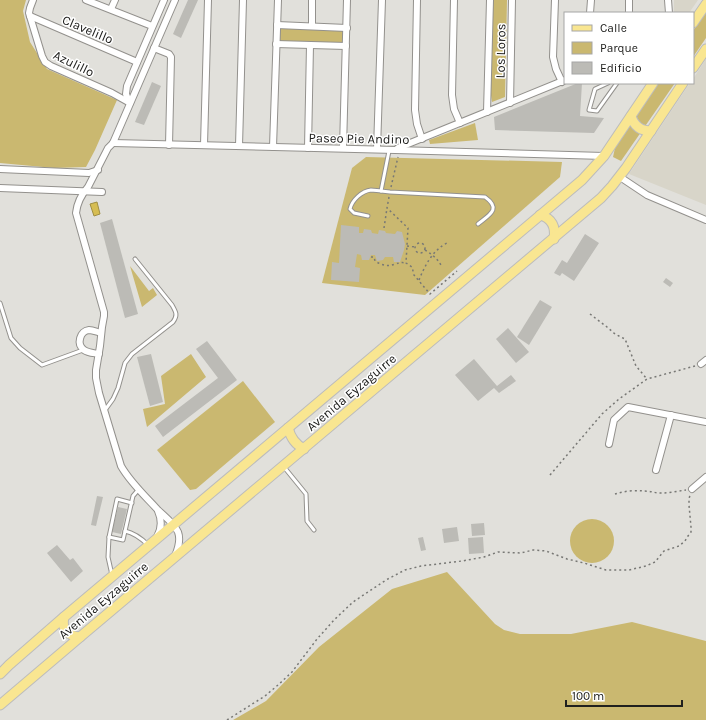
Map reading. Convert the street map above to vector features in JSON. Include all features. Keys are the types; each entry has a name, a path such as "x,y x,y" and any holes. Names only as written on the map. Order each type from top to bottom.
{"main road":[{"path":"694,22 706,4"},
{"path":"694,67 706,49"},
{"name":"Avenida Eyzaguirre","path":"0,673 8,664 582,180 604,156 652,84"},
{"name":"Avenida Eyzaguirre","path":"0,706 173,558 601,198 620,177 682,84"},
{"path":"631,116 634,123 639,128 651,131"},
{"path":"540,215 552,222 555,230 554,239"},
{"path":"288,428 293,441 304,449"},
{"path":"64,617 63,627 67,632 74,636 80,637"}],"street":[{"name":"Azulillo","path":"33,0 30,8 30,16 43,59 48,65 112,93 130,103"},
{"path":"86,0 152,26"},
{"path":"111,9 115,0"},
{"path":"130,103 127,97 127,86 164,0"},
{"path":"173,558 178,546 178,533 174,525 139,489 121,466 99,394 96,370 104,316 76,213 76,206 98,170 108,148 113,143 175,0"},
{"path":"204,145 208,0"},
{"path":"238,146 243,0"},
{"path":"273,147 278,0"},
{"path":"312,0 312,26"},
{"path":"343,148 347,0"},
{"path":"377,149 382,0"},
{"path":"417,0 415,110 417,124 422,138"},
{"path":"454,0 452,95 454,109 460,123"},
{"path":"487,112 490,0"},
{"name":"Los Loros","path":"510,103 512,0"},
{"path":"394,150 563,81 556,69 554,57 554,0"},
{"path":"590,12 591,0"},
{"path":"629,0 629,12"},
{"path":"668,0 669,12"},
{"name":"Clavelillo","path":"30,16 137,62"},
{"path":"277,25 347,28"},
{"path":"276,44 346,46"},
{"path":"308,148 310,45"},
{"path":"154,48 169,54 171,58 169,145"},
{"name":"Paseo Pie Andino","path":"113,143 604,156"},
{"path":"0,169 89,174 98,170"},
{"path":"620,177 646,195 706,220"},
{"path":"0,188 102,192"},
{"path":"99,354 84,350 81,347 79,340 82,334 89,330 101,333"},
{"path":"609,444 614,420 628,407 706,422"},
{"path":"656,470 671,415"},
{"path":"692,489 706,477"},
{"path":"153,543 160,532 161,524 158,509"},
{"name":"Avenida Eyzaguirre","path":"0,701 10,696"}],"lane":[{"path":"594,84 595,89 589,110 597,111 616,84"},
{"path":"595,89 606,84"},
{"path":"381,191 394,150"},
{"path":"368,216 354,213 350,209 351,204 358,197 370,190 485,197 491,201 494,207 492,212 478,224"},
{"path":"105,411 118,388 125,363 132,354 173,322 177,316 177,313 172,305 134,259"},
{"path":"0,303 10,338 42,365 84,350"},
{"path":"283,466 306,494 307,521 314,530"},
{"path":"109,537 123,540 133,496 139,489"},
{"path":"112,577 108,557 109,537 117,499 132,503"},
{"path":"125,531 131,532 140,538 153,543"}],"path":[{"path":"384,228 390,192 394,150"},
{"path":"387,208 408,228 406,263"},
{"path":"419,280 423,270 433,254 443,245 448,243"},
{"path":"407,246 415,247 417,244 422,244 425,247 425,250 433,254 442,267"},
{"path":"415,247 415,250 418,253 425,250"},
{"path":"371,257 374,257 375,261 380,264 390,266 402,262 406,263 412,268 414,275 430,294 457,271"},
{"path":"590,314 615,334 624,339 636,366 647,379"},
{"path":"550,475 602,414 619,398 647,379 704,363"},
{"path":"227,720 265,696 292,672 316,640 353,602 386,580 405,570 421,566 484,557 498,552 521,553 533,550 546,551 567,559 606,570 629,570 655,562 664,551 679,546 685,541 691,532 689,499 692,489 659,493 635,491 615,494"},
{"path":"125,599 121,592 134,568 128,564"}],"shaded area":[{"path":"674,0 698,0 690,12 674,12"},
{"path":"706,59 706,205 629,174 689,84 694,84 694,77"},
{"path":"97,202 100,214 94,216 90,204"}],"green space":[{"path":"0,0 26,0 23,11 30,42 47,69 117,100 86,167 54,168 0,163"},
{"path":"493,0 507,0 505,97 492,102 490,89"},
{"path":"706,12 706,38 694,56 694,30"},
{"path":"279,28 344,30 344,44 279,42"},
{"path":"657,84 674,84 621,161 613,157 615,148"},
{"path":"475,123 478,140 430,144 429,140"},
{"path":"366,157 562,162 560,177 425,295 322,283 352,168"},
{"path":"130,266 149,291 153,288 157,295 142,307"},
{"path":"191,354 206,377 147,427 143,409 165,404 161,376"},
{"path":"243,381 275,422 196,489 190,490 157,450"},
{"path":"588,519 596,519 608,525 614,537 614,545 608,557 596,563 588,563 576,557 570,545 570,537 576,525"},
{"path":"447,572 495,624 504,630 520,634 571,634 632,622 706,641 706,720 233,720 266,701 319,647 392,589"}],"building":[{"path":"188,0 198,0 181,38 173,34"},
{"path":"152,82 161,86 144,125 135,122"},
{"path":"576,84 582,84 580,116 604,118 594,133 495,130 494,117"},
{"path":"112,219 138,314 125,318 100,223"},
{"path":"341,225 359,227 359,233 363,233 364,229 371,230 372,233 378,234 379,230 385,231 386,233 395,234 397,231 402,232 405,244 400,262 394,262 393,257 385,257 383,260 377,261 375,255 371,255 369,260 362,260 361,255 357,254 355,267 360,268 359,282 331,280 332,262 339,263"},
{"path":"585,234 599,243 574,281 562,273 560,276 554,273 562,260 567,263"},
{"path":"666,278 673,283 670,287 663,282"},
{"path":"540,300 552,307 529,345 517,337"},
{"path":"508,328 529,352 516,363 496,339"},
{"path":"207,341 237,380 163,437 155,426 218,378 196,349"},
{"path":"151,354 163,402 150,406 137,357"},
{"path":"474,359 497,386 511,375 516,381 499,393 494,388 478,401 455,375"},
{"path":"97,496 103,497 96,526 91,525"},
{"path":"118,507 127,509 121,534 112,532"},
{"path":"484,523 485,535 472,536 471,524"},
{"path":"457,527 459,541 444,543 442,529"},
{"path":"423,537 426,550 421,551 418,538"},
{"path":"483,537 484,553 469,554 468,538"},
{"path":"57,545 70,560 73,558 83,571 71,582 47,553"}]}
